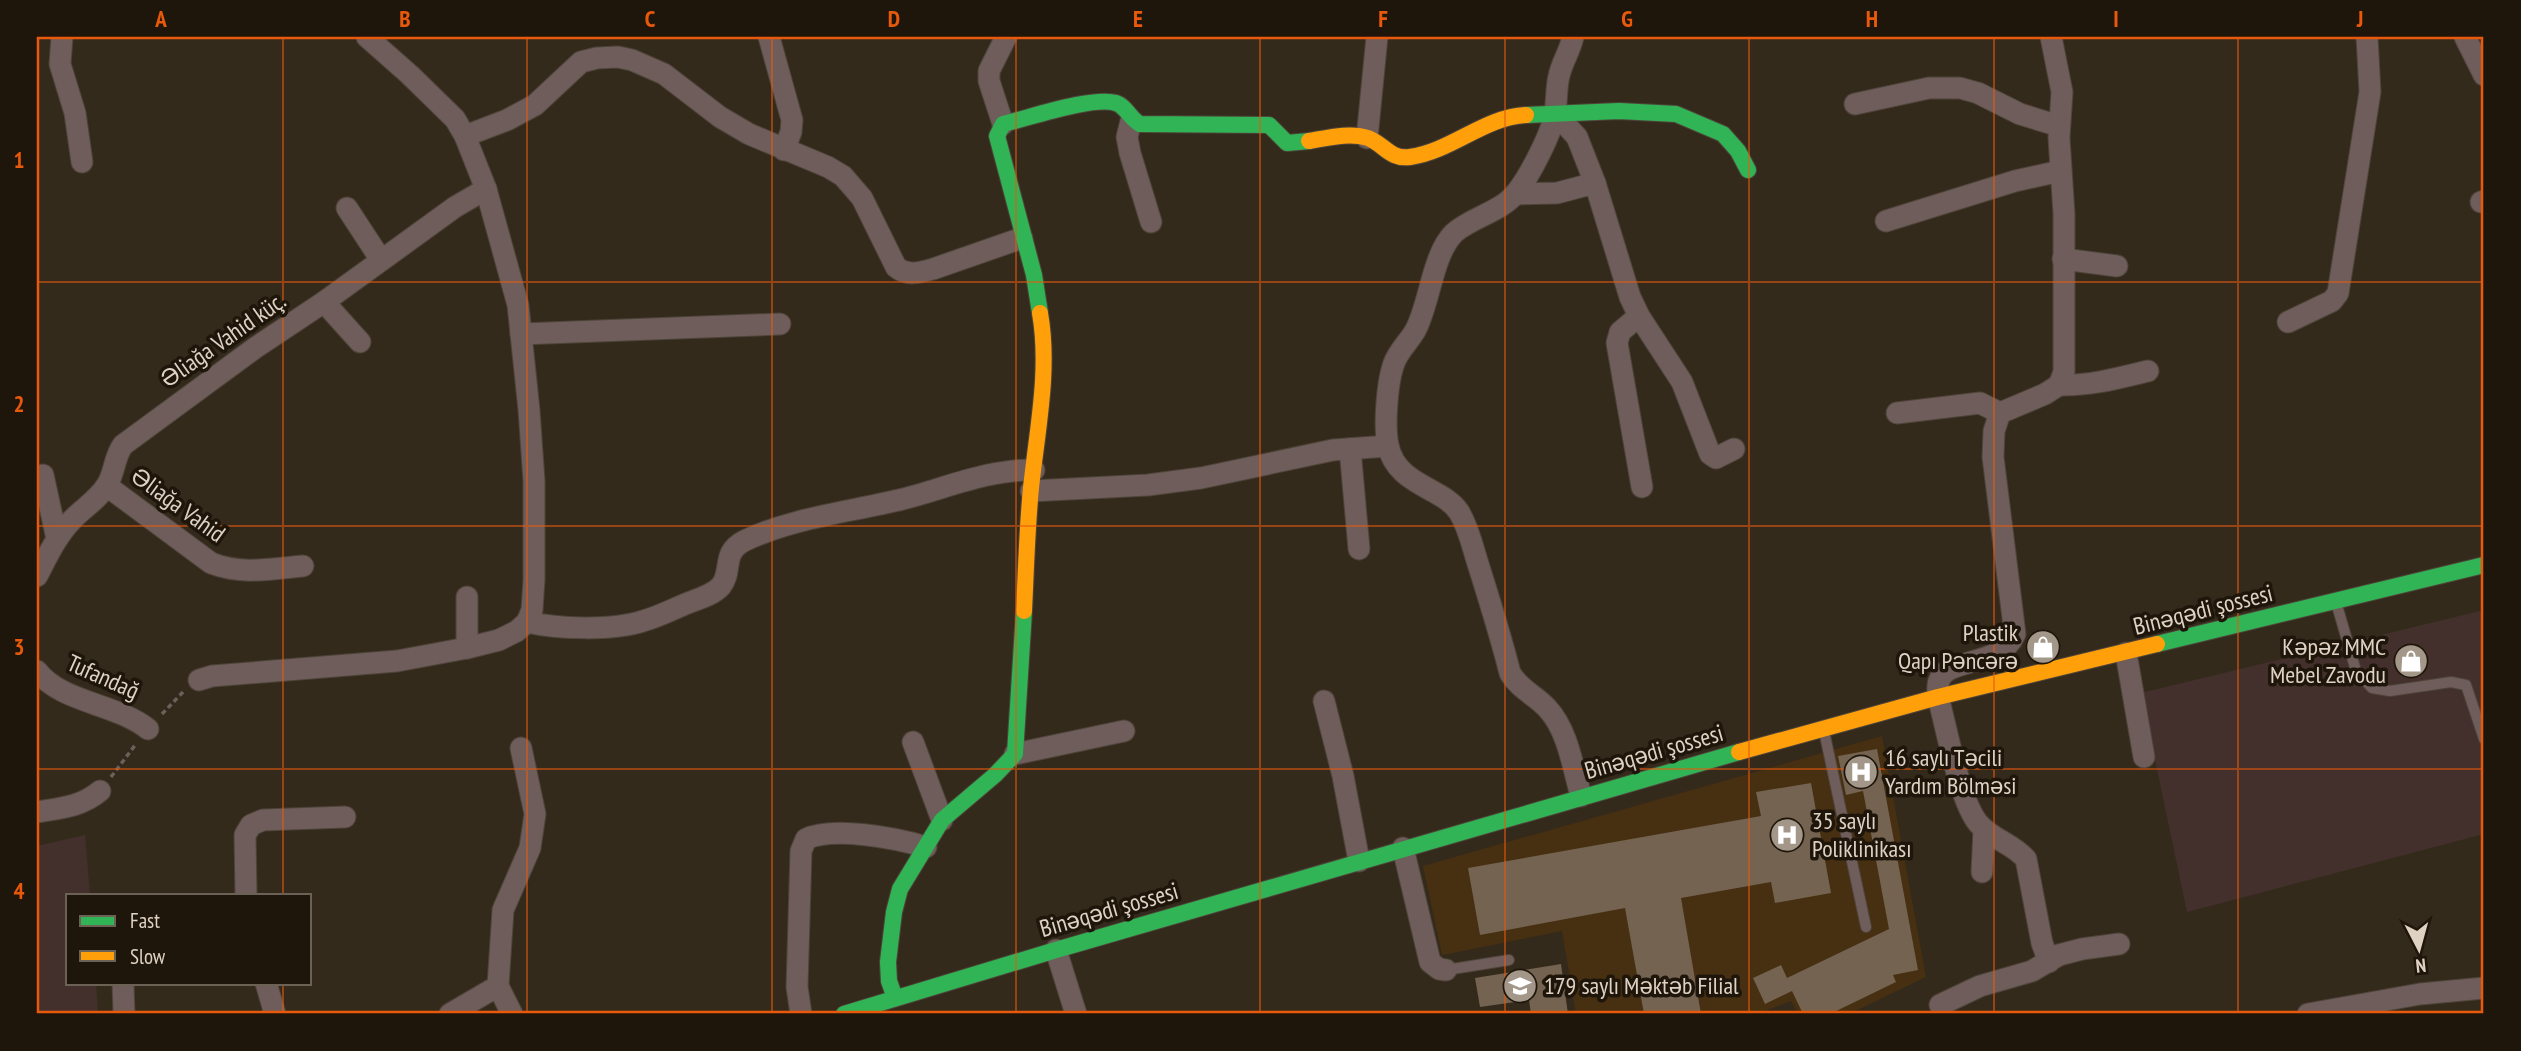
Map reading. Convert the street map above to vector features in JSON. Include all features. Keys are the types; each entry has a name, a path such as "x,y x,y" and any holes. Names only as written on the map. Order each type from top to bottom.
{"street":[{"path":"62,37 60,64 75,113 82,162"},
{"path":"199,680 212,676 397,661 467,648 499,640 517,631 527,622 532,610 534,481 521,334 515,295 486,189 465,136 455,119 367,37"},
{"path":"769,37 792,120 792,132 784,150"},
{"path":"1003,124 989,82 989,71 1006,37"},
{"path":"1367,138 1377,37"},
{"path":"1573,37 1559,73 1555,113 1548,138 1515,194 1452,235 1434,270 1422,315 1414,332 1399,351 1393,366 1389,385 1388,446 1403,471 1419,486 1451,503 1459,513 1470,540 1510,673 1516,683 1547,708 1557,721 1581,796"},
{"path":"2051,37 2062,92 2059,125 2064,214 2064,372 2059,386"},
{"path":"2288,321 2332,301 2337,293 2370,93 2367,37"},
{"path":"2465,37 2484,75"},
{"path":"465,136 507,120 535,105 581,62 618,57 632,60 664,75 720,117 843,176 855,188 896,267 903,273 933,269 1022,238"},
{"path":"1855,104 1929,88 1960,89 1978,93 2020,114 2059,125"},
{"path":"1015,754 1044,355 1034,275 996,136 1003,124 1090,104 1112,101 1121,104 1131,121 1127,137 1130,153 1151,222"},
{"path":"1131,121 1152,125 1269,125 1280,140 1291,144 1354,136 1367,138 1386,153 1408,157 1433,151 1494,120 1515,116 1653,111 1676,114 1723,134 1738,151 1748,170"},
{"path":"1555,113 1577,137 1595,183 1630,297 1639,316 1682,383 1710,454 1716,458 1734,449"},
{"path":"1885,221 2015,181 2060,171"},
{"path":"1515,194 1557,193 1595,183"},
{"name":"Əliağa Vahid küç.","path":"37,576 57,539 71,520 107,486 123,445 455,206 486,189"},
{"path":"347,208 381,260"},
{"path":"2063,259 2117,265"},
{"path":"324,302 360,342"},
{"path":"1639,316 1620,332 1617,343 1642,487"},
{"path":"521,334 780,324"},
{"path":"2049,962 2042,943 2026,859 2018,850 1984,830 1969,809 1938,697 1939,680 1946,671 2001,653 2011,645 2015,634 1993,457 1994,431 2000,413 2059,386 2098,383 2148,371"},
{"path":"1897,413 1980,403 2000,413"},
{"path":"527,622 546,627 617,626 642,622 708,595 720,587 725,578 727,561 733,550 742,542 788,524 901,499 998,472 1033,481 1148,485 1201,478 1310,454 1388,446"},
{"path":"1350,449 1359,549"},
{"path":"43,475 57,539"},
{"name":"Əliağa Vahid","path":"107,486 211,563 229,570 249,571 303,566"},
{"name":"Binəqədi şossesi","path":"844,1014 1581,796 1823,728 1938,697 2484,565"},
{"path":"467,597 467,648"},
{"path":"2126,653 2144,757"},
{"name":"Tufandağ","path":"37,671 57,689 124,713 148,729"},
{"path":"1324,701 1343,776 1359,861"},
{"path":"895,998 889,981 890,936 900,889 942,820 995,775 1015,754 1124,731"},
{"path":"913,742 942,820"},
{"path":"512,1014 498,986 503,910 530,848 535,814 521,748"},
{"path":"37,812 88,801 100,791"},
{"path":"246,894 245,835 251,825 262,820 345,817"},
{"path":"1982,872 1984,830"},
{"path":"801,1014 797,987 801,851 806,839 817,833 876,836 926,847"},
{"path":"1403,848 1430,962 1446,970"},
{"path":"1940,1005 1980,986 2032,971 2060,955 2119,944"},
{"path":"1056,950 1076,1014"},
{"path":"123,984 124,1014"},
{"path":"265,984 275,1014"},
{"path":"450,1014 498,986"},
{"path":"2308,1014 2420,994 2484,988"}],"lane":[{"path":"2336,602 2356,671 2372,688 2390,691 2451,682 2466,685 2484,739"},
{"path":"1823,728 1866,927"},
{"path":"1446,970 1509,960"}],"shaded area":[{"path":"2484,610 2484,834 2187,912 2141,693"},
{"path":"1882,736 1926,977 1849,1014 1798,1014 1791,1001 1757,1014 1576,1014 1562,931 1442,955 1423,866"},
{"path":"85,835 90,894 66,894 66,984 96,984 98,1014 37,1014 37,846"}],"building":[{"path":"1877,749 1918,970 1893,975 1896,982 1830,1014 1803,1014 1792,991 1765,1004 1753,978 1781,965 1787,978 1889,929 1863,791 1846,795 1838,756"},
{"path":"1811,783 1831,893 1775,903 1771,882 1681,898 1701,1014 1644,1014 1625,908 1480,935 1468,868 1761,816 1756,792"},
{"path":"1561,964 1568,1014 1531,1014 1529,1000 1480,1007 1475,978"}],"traffic: fast":[{"path":"1040,313 1034,275 997,136 1003,124 1077,105 1105,102 1116,103 1140,124 1269,125 1287,143 1309,141"},
{"path":"1526,115 1619,111 1676,114 1723,134 1738,151 1748,170"},
{"path":"2157,644 2484,565"},
{"path":"895,998 889,981 888,962 894,912 900,889 942,820 995,775 1015,754 1024,611"},
{"path":"844,1014 1739,752"}],"traffic: slow":[{"path":"1309,141 1338,136 1361,136 1397,156 1410,157 1440,148 1496,122 1526,115"},
{"path":"1024,611 1030,503 1042,400 1044,357 1040,313"},
{"path":"1739,752 1938,697 2157,644"}],"place":[{"name":"Plastik Qapı Pəncərə","path":"2043,647"},
{"name":"Kəpəz MMC Mebel Zavodu","path":"2411,661"},
{"name":"16 saylı Təcili Yardım Bölməsi","path":"1861,772"},
{"name":"35 saylı Poliklinikası","path":"1787,835"},
{"name":"179 saylı Məktəb Filial","path":"1520,986"}]}
